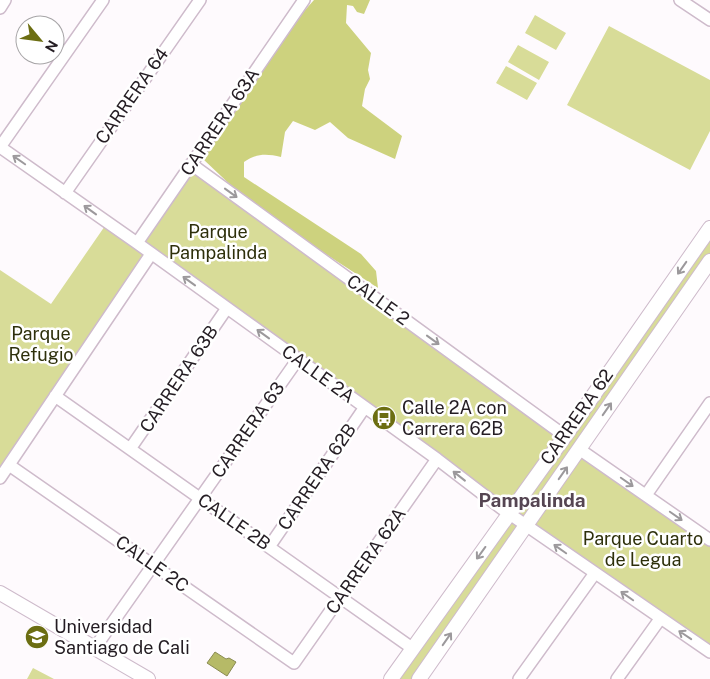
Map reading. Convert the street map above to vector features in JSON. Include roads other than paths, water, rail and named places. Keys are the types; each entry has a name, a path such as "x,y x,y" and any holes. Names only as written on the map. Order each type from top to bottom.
{"street":[{"path":"0,8 5,0"},
{"path":"0,147 103,0"},
{"name":"CARRERA 64","path":"65,192 200,0"},
{"name":"CARRERA 63A","path":"137,243 304,0"},
{"path":"680,0 710,20"},
{"name":"CALLE 2A","path":"0,147 438,459 509,513 710,652"},
{"name":"CALLE 2","path":"191,164 565,436"},
{"name":"CARRERA 62","path":"391,679 565,436 710,228"},
{"path":"0,478 151,254"},
{"name":"CARRERA 62","path":"419,679 644,357 708,270"},
{"name":"CARRERA 63B","path":"130,449 227,308"},
{"path":"628,345 644,357"},
{"name":"CARRERA 63","path":"94,649 298,359"},
{"name":"CALLE 2B","path":"56,396 412,648"},
{"path":"646,495 710,403"},
{"name":"CARRERA 62B","path":"269,547 364,407"},
{"path":"579,449 709,536"},
{"name":"CARRERA 62A","path":"294,663 438,459"},
{"name":"CALLE 2C","path":"9,465 294,663"},
{"path":"519,679 595,573"},
{"path":"0,593 148,679"},
{"path":"617,679 660,619"}],"place":[{"name":"Calle 2A con Carrera 62B","path":"384,418"},
{"name":"Universidad Santiago de Cali","path":"37,637"}],"district":[{"name":"Pampalinda","path":"532,500"}],"park label":[{"name":"Parque Pampalinda","path":"218,242"},
{"name":"Parque Refugio","path":"41,344"},
{"name":"Parque Cuarto de Legua","path":"643,549"}]}
